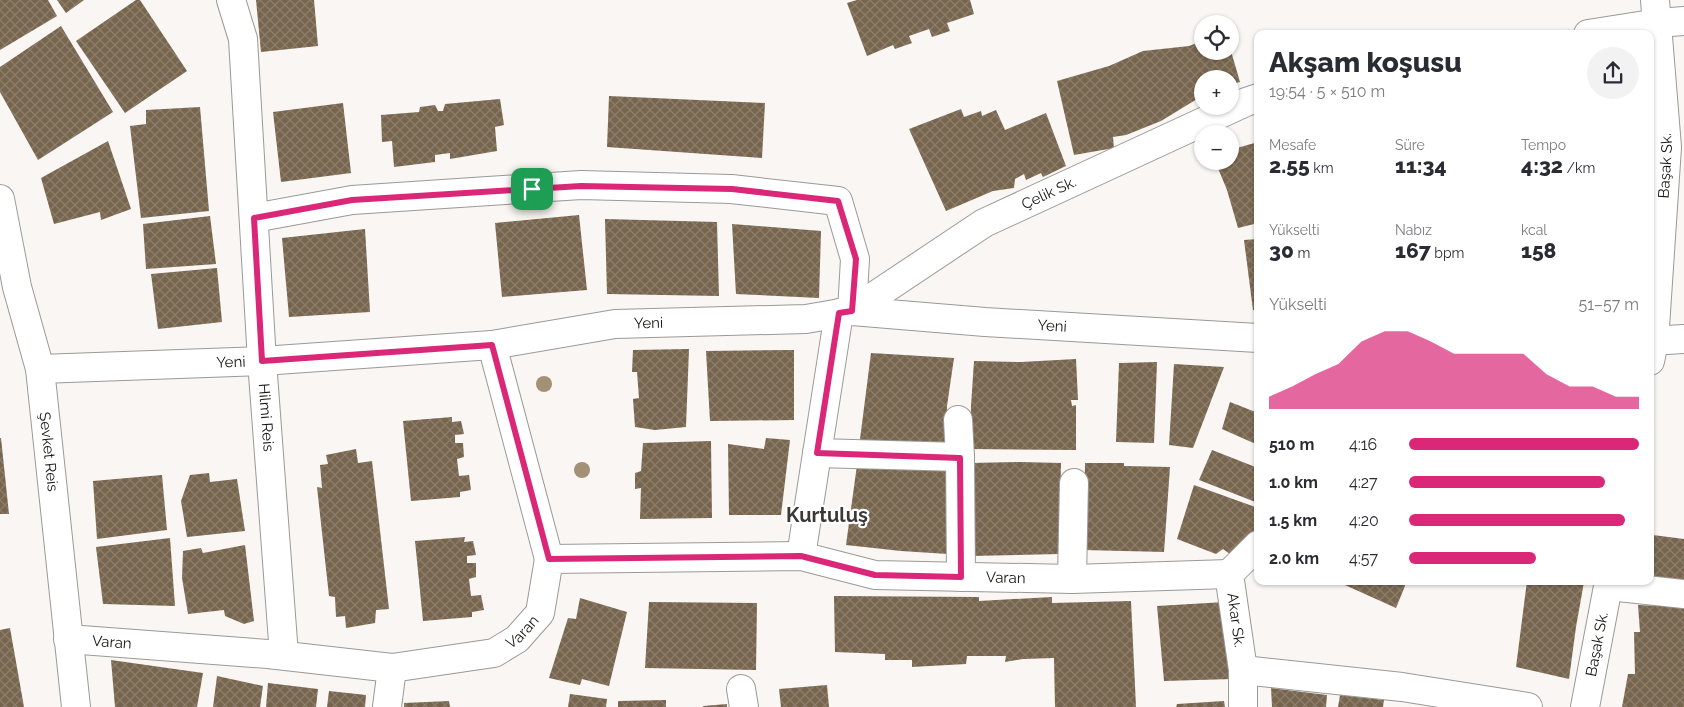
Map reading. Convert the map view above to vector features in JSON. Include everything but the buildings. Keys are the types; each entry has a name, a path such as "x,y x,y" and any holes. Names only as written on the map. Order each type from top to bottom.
{"street":[{"name":"Hilmi Reis","path":"231,0 243,39 262,361 284,656"},
{"path":"1604,30 1666,14"},
{"name":"Başak Sk.","path":"1654,267 1655,240 1667,146 1666,14"},
{"name":"Çelik Sk.","path":"846,312 984,223 1254,100"},
{"path":"254,218 352,200 581,186 732,189 838,201 856,259 817,453 801,556"},
{"name":"Şevket Reis","path":"0,199 9,293 40,369 76,707"},
{"name":"Yeni","path":"40,369 262,361 492,345 615,324 806,319 846,312 1254,338"},
{"path":"1654,347 1684,339"},
{"path":"492,345 549,559"},
{"path":"958,420 961,577"},
{"path":"817,453 960,458"},
{"path":"1072,579 1074,483"},
{"name":"Akar Sk.","path":"1244,707 1243,670 1229,574 1254,549"},
{"name":"Varan","path":"68,639 284,656 392,668 494,652 517,639 540,613 549,559 801,556 875,575 961,577 1072,579 1229,574"},
{"name":"Başak Sk.","path":"1585,707 1609,585"},
{"path":"1616,585 1684,594"},
{"path":"387,707 392,668"},
{"path":"1243,670 1402,687 1528,707"}],"district":[{"name":"Kurtuluş","path":"827,515"}],"route":[{"path":"581,186 732,189 838,201 856,259 852,311 839,313 817,453 960,458 961,577 875,575 801,556 549,559 492,345 262,361 254,218 352,200 532,189 581,186"}]}
